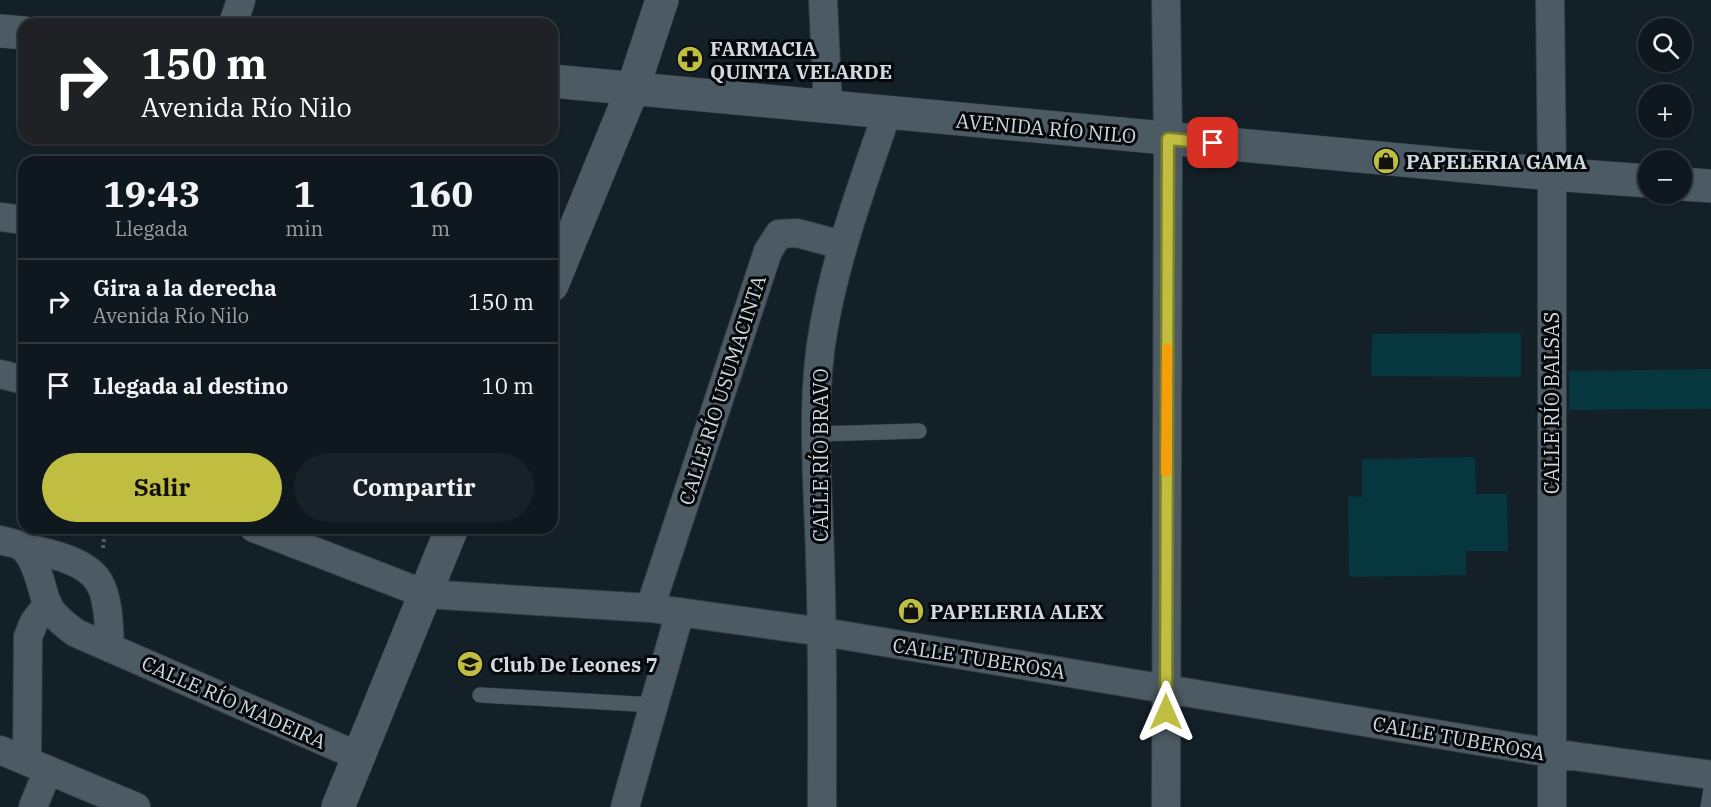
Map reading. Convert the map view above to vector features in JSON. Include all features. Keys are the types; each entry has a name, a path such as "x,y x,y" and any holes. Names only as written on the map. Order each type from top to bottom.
{"street":[{"path":"235,18 240,0"},
{"path":"558,255 562,235 633,88 662,0"},
{"path":"823,0 828,108"},
{"path":"1166,0 1168,139 1166,807"},
{"name":"CALLE RÍO BALSAS","path":"1550,0 1552,807"},
{"path":"0,31 18,32"},
{"name":"AVENIDA RÍO NILO","path":"558,82 1638,180"},
{"name":"CALLE RÍO BRAVO","path":"822,807 823,632 817,434 818,372 823,327 842,244 887,113"},
{"path":"1692,185 1711,186"},
{"path":"0,217 18,219"},
{"name":"CALLE RÍO USUMACINTA","path":"650,608 768,251 779,234 796,233 842,244"},
{"path":"0,374 18,378"},
{"name":"CALLE TUBEROSA","path":"270,534 425,594 650,608 823,632 1551,753 1711,776"},
{"path":"338,807 450,534"},
{"name":"CALLE RÍO MADEIRA","path":"11,543 34,565 43,583 48,604 61,621 76,633 358,756"},
{"name":"CALLE RÍO MADEIRA","path":"11,543 70,560 85,568 99,582 106,604 110,648"},
{"path":"33,807 38,766 28,637 34,622 48,604"},
{"path":"625,807 680,612"},
{"path":"0,750 136,807"}],"lane":[{"path":"817,434 920,431"},
{"path":"480,696 654,705"},
{"path":"1708,807 1711,789"}],"building":[{"path":"1521,333 1521,377 1371,376 1372,334"},
{"path":"1711,369 1711,409 1569,410 1569,371"},
{"path":"1475,457 1476,494 1507,494 1508,551 1466,551 1466,575 1349,577 1348,496 1362,497 1362,459"}],"slow traffic":[{"path":"1166,472 1167,348"}],"place":[{"name":"FARMACIA QUINTA VELARDE","path":"690,59"},
{"name":"PAPELERIA GAMA","path":"1386,161"},
{"name":"PAPELERIA ALEX","path":"911,611"},
{"name":"Club De Leones 7","path":"470,664"}],"route":[{"path":"1166,712 1168,139 1213,143"}]}
